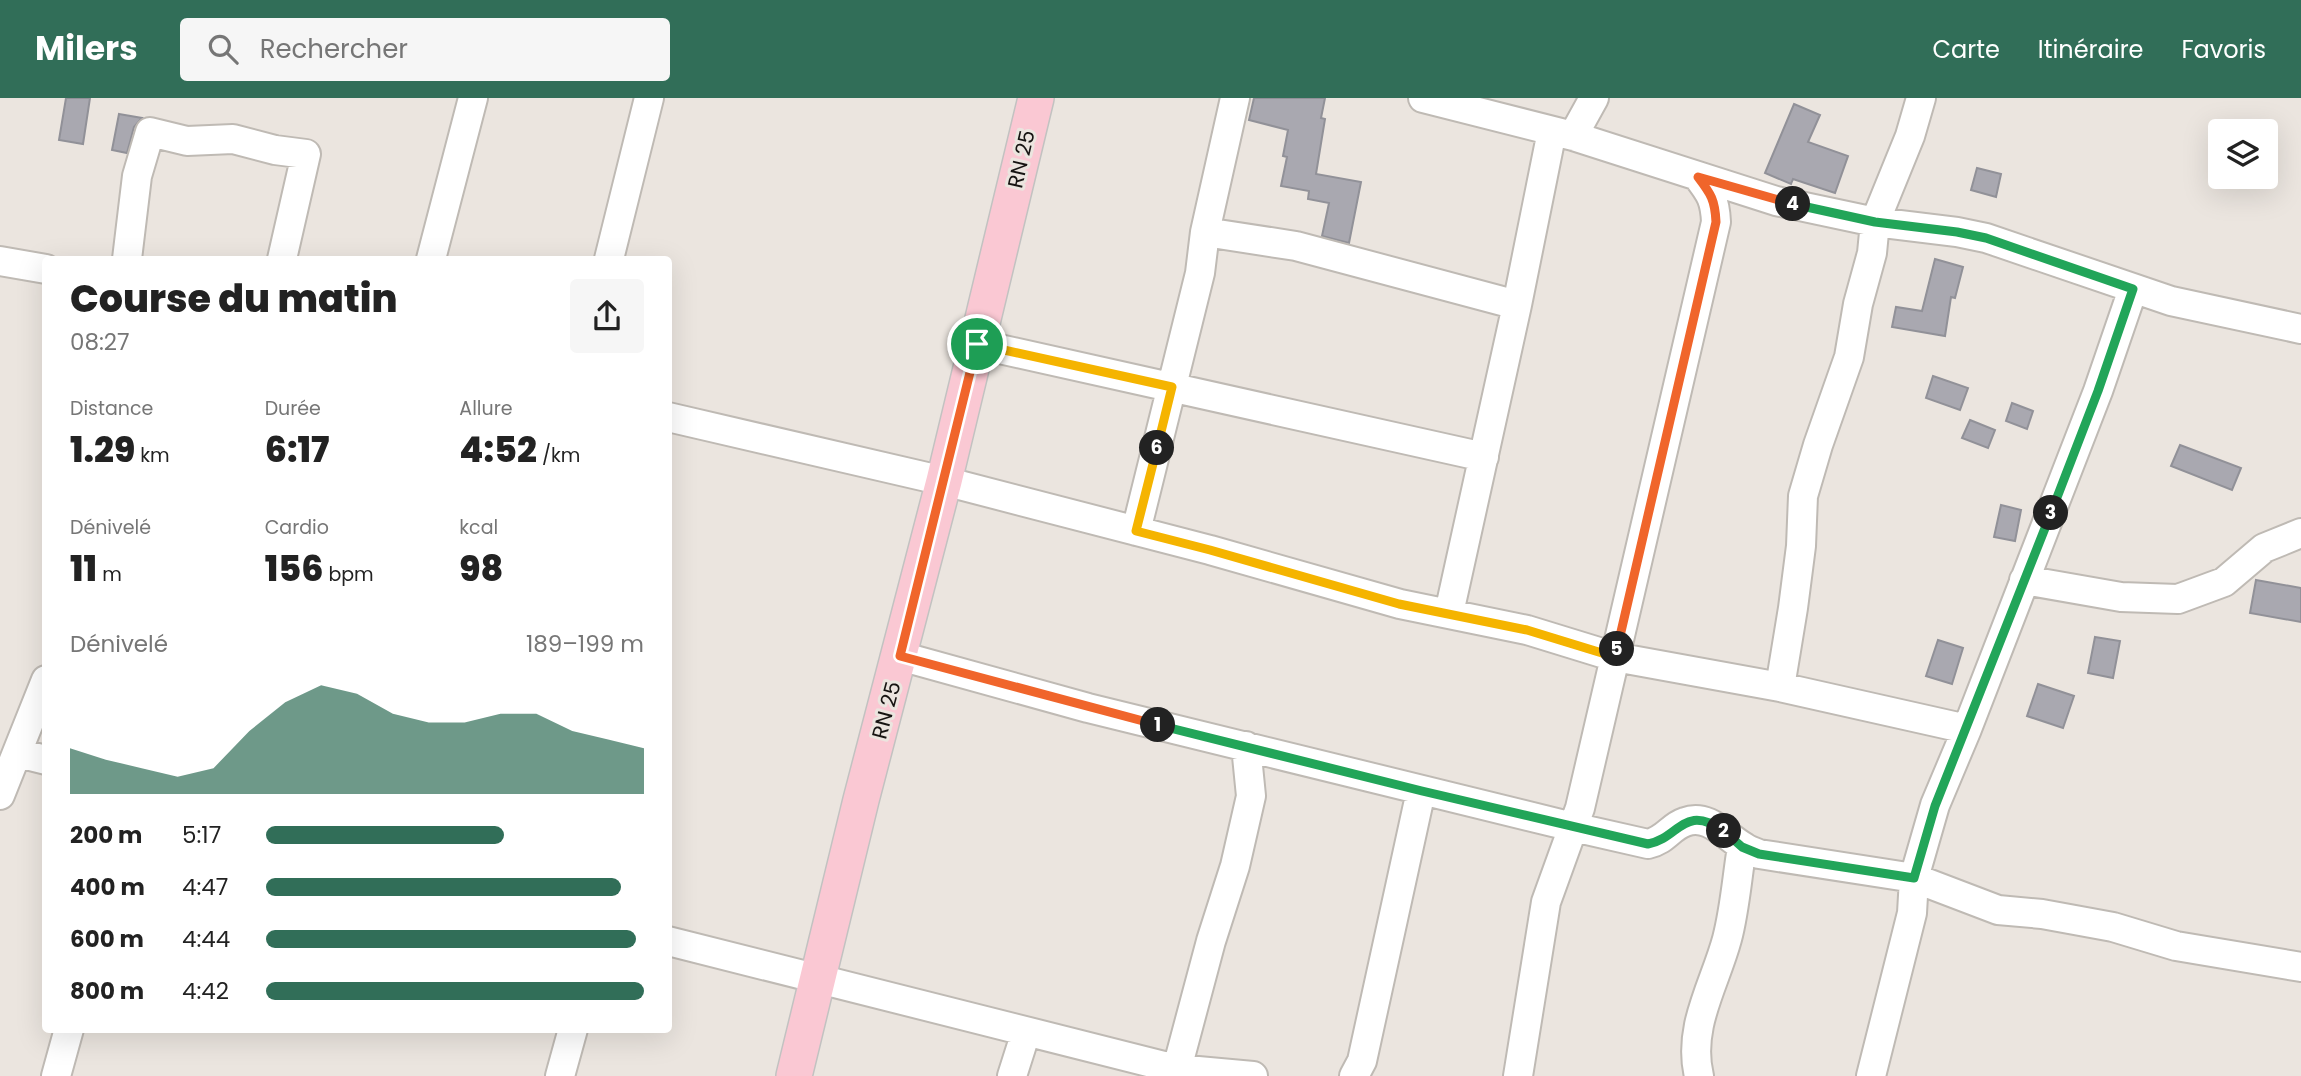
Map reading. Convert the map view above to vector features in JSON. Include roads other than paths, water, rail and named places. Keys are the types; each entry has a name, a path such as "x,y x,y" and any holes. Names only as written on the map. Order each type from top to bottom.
{"main road":[{"name":"RN 25","path":"794,1076 944,481 1036,98"}],"street":[{"path":"432,256 473,98"},
{"path":"610,256 649,98"},
{"path":"1136,531 1200,273 1205,232 1235,98"},
{"path":"1423,98 1562,133 1776,201 1875,222 1986,238 2171,301 2301,329"},
{"path":"1449,612 1517,305 1562,133 1594,98"},
{"path":"1780,687 1795,595 1803,496 1849,357 1875,222 1910,136 1921,98"},
{"path":"127,256 137,176 150,132 187,141 233,139 306,155 283,256"},
{"path":"1518,1076 1546,902 1580,808 1716,222 1711,193 1698,177"},
{"path":"1205,232 1296,246 1517,305"},
{"path":"0,261 42,268"},
{"path":"1871,1076 1912,912 1914,878 1935,806 2098,391 2133,289"},
{"path":"977,344 1484,457"},
{"path":"672,418 944,481 1210,550 1399,604 1449,612 1527,630 1615,657 1780,687 1967,729"},
{"path":"2024,580 2121,597 2178,599 2224,582 2264,548 2301,533"},
{"path":"900,656 1088,708 1648,844 1660,842 1686,822 1698,820 1721,829 1742,847 1759,854 1914,878 1998,910 2042,914 2113,927 2176,946 2301,967"},
{"path":"0,795 42,690"},
{"path":"1175,1073 1211,941 1235,866 1251,796 1246,746"},
{"path":"18,753 42,759"},
{"path":"1354,1076 1362,1061 1422,791"},
{"path":"1699,1076 1699,1015 1727,938 1742,847"},
{"path":"672,942 819,978 1175,1073 1253,1076"},
{"path":"1013,1076 1026,1032"},
{"path":"56,1076 68,1033"},
{"path":"560,1076 572,1033"}]}
